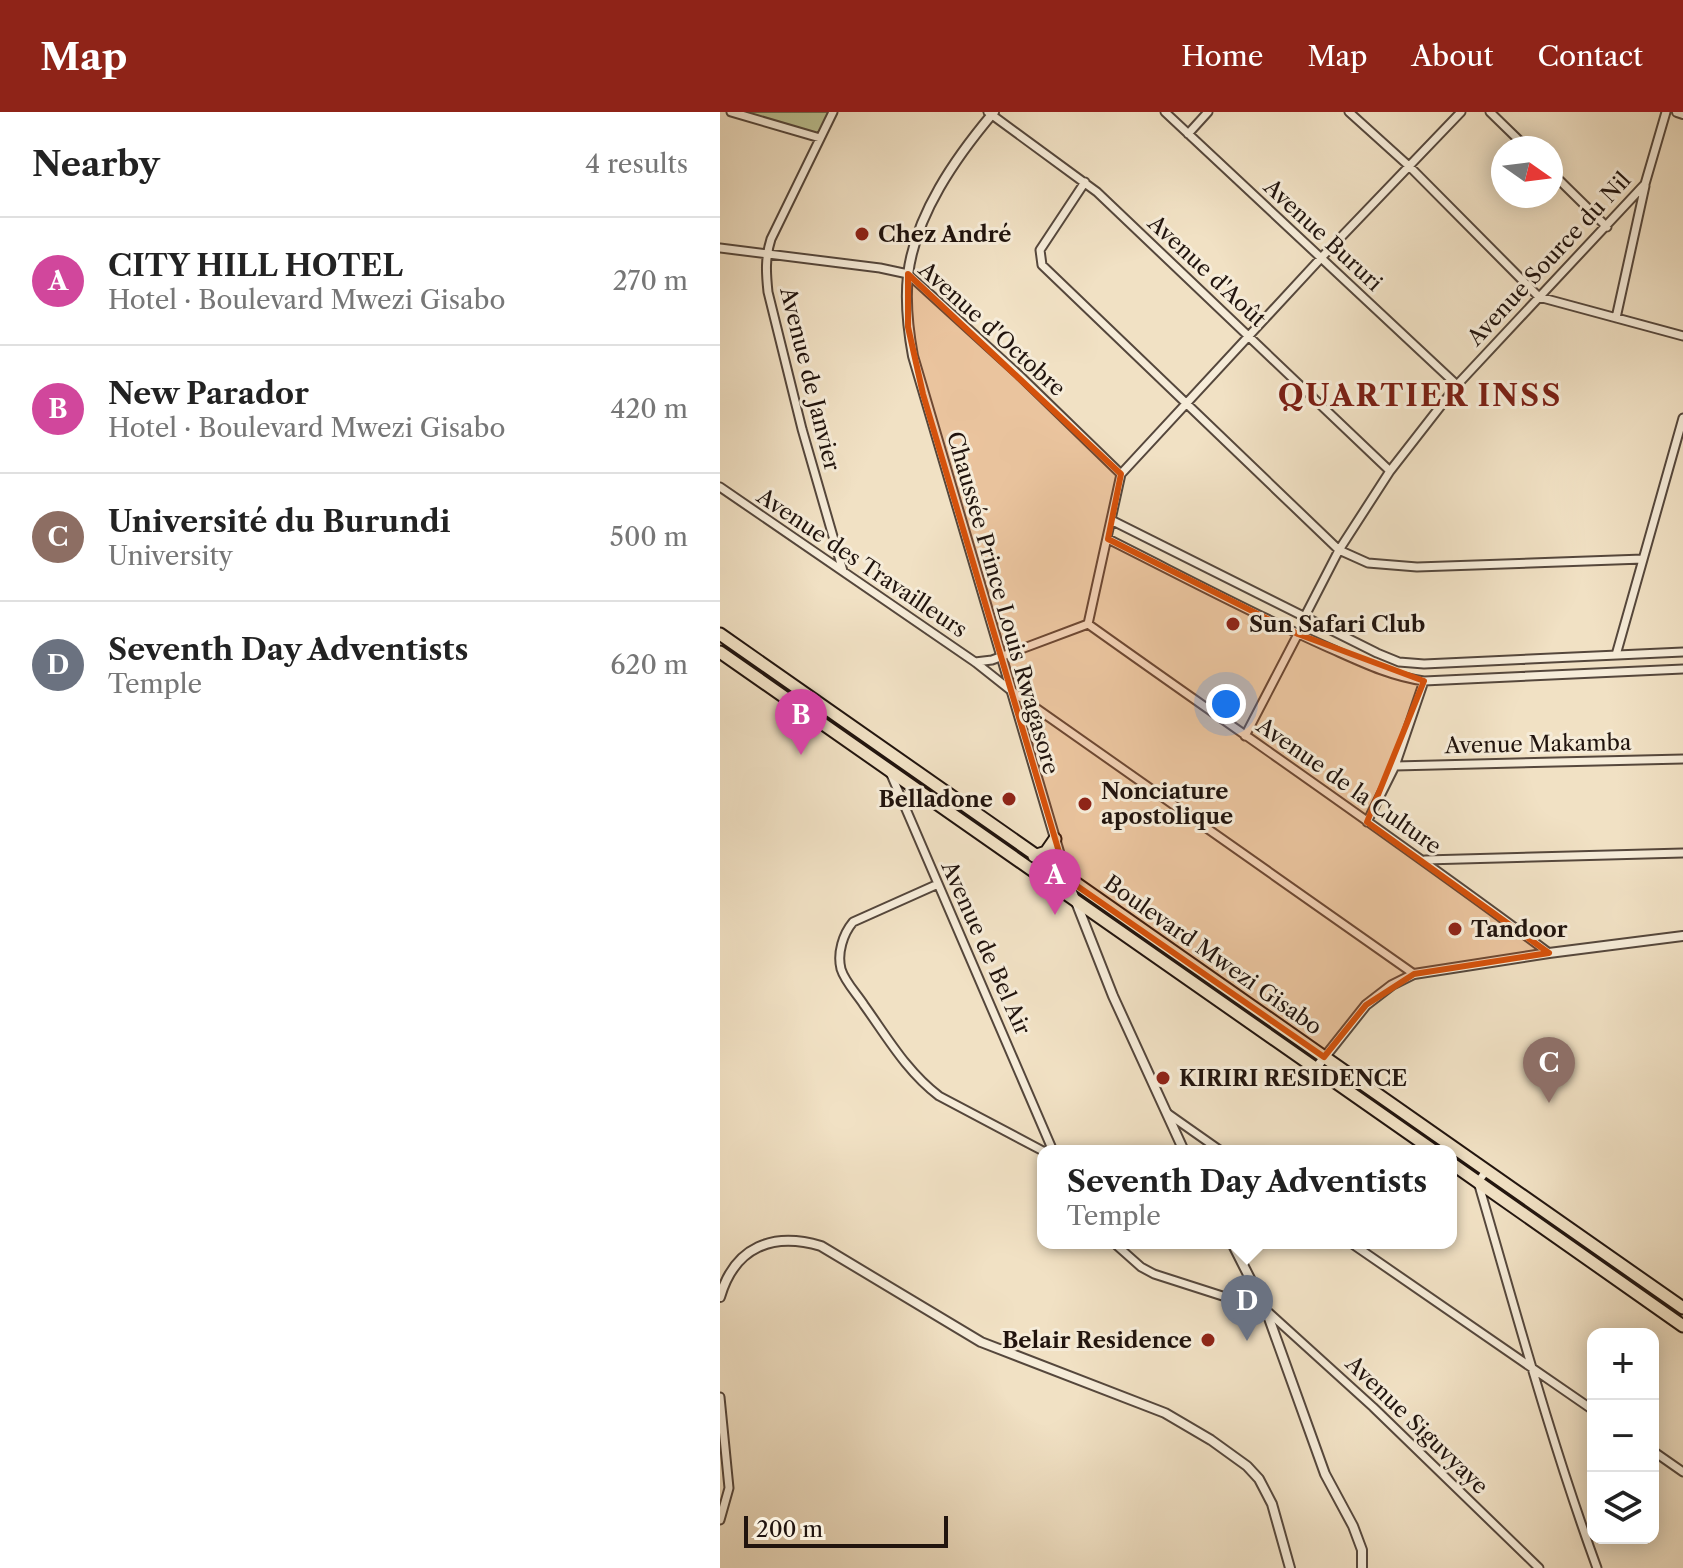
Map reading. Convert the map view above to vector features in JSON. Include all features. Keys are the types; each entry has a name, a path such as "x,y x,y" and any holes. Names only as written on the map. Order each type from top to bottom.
{"main road":[{"path":"720,622 724,637"},
{"name":"Boulevard Mwezi Gisabo","path":"724,637 1449,1145"},
{"name":"Boulevard Mwezi Gisabo","path":"720,652 1425,1145"},
{"path":"1034,856 1046,852 1055,839"},
{"path":"1085,926 1098,917"},
{"path":"1205,990 1213,979"},
{"name":"Boulevard Mwezi Gisabo","path":"1457,1151 1683,1308"},
{"path":"1457,1167 1683,1326"},
{"path":"1633,1291 1642,1280"}],"street":[{"path":"731,112 820,138"},
{"name":"Avenue de Janvier","path":"833,112 787,203 766,254 768,292 802,429 843,571"},
{"name":"Avenue Bururi","path":"1165,112 1457,385"},
{"path":"1188,134 1208,112"},
{"path":"1349,112 1410,167 1539,297 1683,336"},
{"path":"975,662 983,662 1088,624 1121,474 1461,112"},
{"path":"1490,112 1515,136"},
{"name":"Avenue Source du Nil","path":"1304,618 1339,550 1390,471 1457,385 1645,184 1666,112"},
{"name":"Avenue d'Août","path":"991,113 1085,182 1390,471"},
{"name":"Chaussée Prince Louis Rwagasore","path":"991,113 935,197 917,240 908,274 907,304 913,356 1067,879 1181,1145"},
{"path":"1085,182 1040,250 1040,261 1339,550 1368,563 1417,567 1643,559"},
{"path":"1563,184 1607,227"},
{"path":"1616,318 1645,184"},
{"name":"Avenue d'Octobre","path":"720,248 908,274 1121,474"},
{"path":"1616,655 1683,418"},
{"name":"Avenue des Travailleurs","path":"720,487 975,662 1414,974"},
{"path":"1111,520 1377,653 1410,663 1683,652"},
{"path":"1108,539 1298,634 1396,675 1424,681 1683,669"},
{"name":"Avenue de la Culture","path":"1088,624 1425,860 1549,953"},
{"path":"1245,736 1298,634"},
{"path":"1367,822 1395,766 1424,681"},
{"path":"890,772 896,759"},
{"name":"Avenue Makamba","path":"1395,766 1683,759"},
{"name":"Avenue de Bel Air","path":"890,772 1050,1145"},
{"path":"1425,860 1683,853"},
{"path":"938,884 853,922 843,943 842,970 902,1059 925,1086 1037,1148"},
{"path":"1316,1068 1366,1005 1392,985 1414,974 1683,936"},
{"path":"1164,1111 1212,1145"},
{"path":"1486,1171 1478,1182 1532,1367 1597,1568"},
{"path":"720,1297 731,1269 744,1255 782,1240 801,1240 821,1246 981,1342 1156,1410 1211,1440 1247,1466 1259,1479 1272,1504 1290,1568"},
{"path":"1121,1249 1154,1274 1266,1310"},
{"path":"1235,1249 1266,1310 1325,1474 1353,1526 1362,1550 1362,1568"},
{"path":"1360,1249 1587,1406"},
{"name":"Avenue Siguvyaye","path":"1266,1310 1389,1421 1539,1568"},
{"path":"720,1397 729,1468 729,1488 720,1520"},
{"path":"1659,1455 1683,1472"}],"highlighted area":[{"path":"908,274 1121,474 1108,539 1298,634 1424,681 1367,822 1549,953 1414,974 1366,1005 1324,1057 1067,879 923,394 908,327"}],"green space":[{"path":"739,112 829,112 818,135"}],"place":[{"name":"Chez André","path":"862,234"},
{"name":"Sun Safari Club","path":"1233,624"},
{"name":"New Parador","path":"801,755"},
{"name":"Belladone","path":"1009,799"},
{"name":"Nonciature apostolique","path":"1085,804"},
{"name":"CITY HILL HOTEL","path":"1055,915"},
{"name":"Tandoor","path":"1455,929"},
{"name":"KIRIRI RESIDENCE","path":"1163,1078"},
{"name":"Université du Burundi","path":"1549,1103"},
{"name":"Belair Residence","path":"1208,1340"},
{"name":"Seventh Day Adventists","path":"1247,1341"}],"district":[{"name":"QUARTIER INSS","path":"1420,395"}]}
